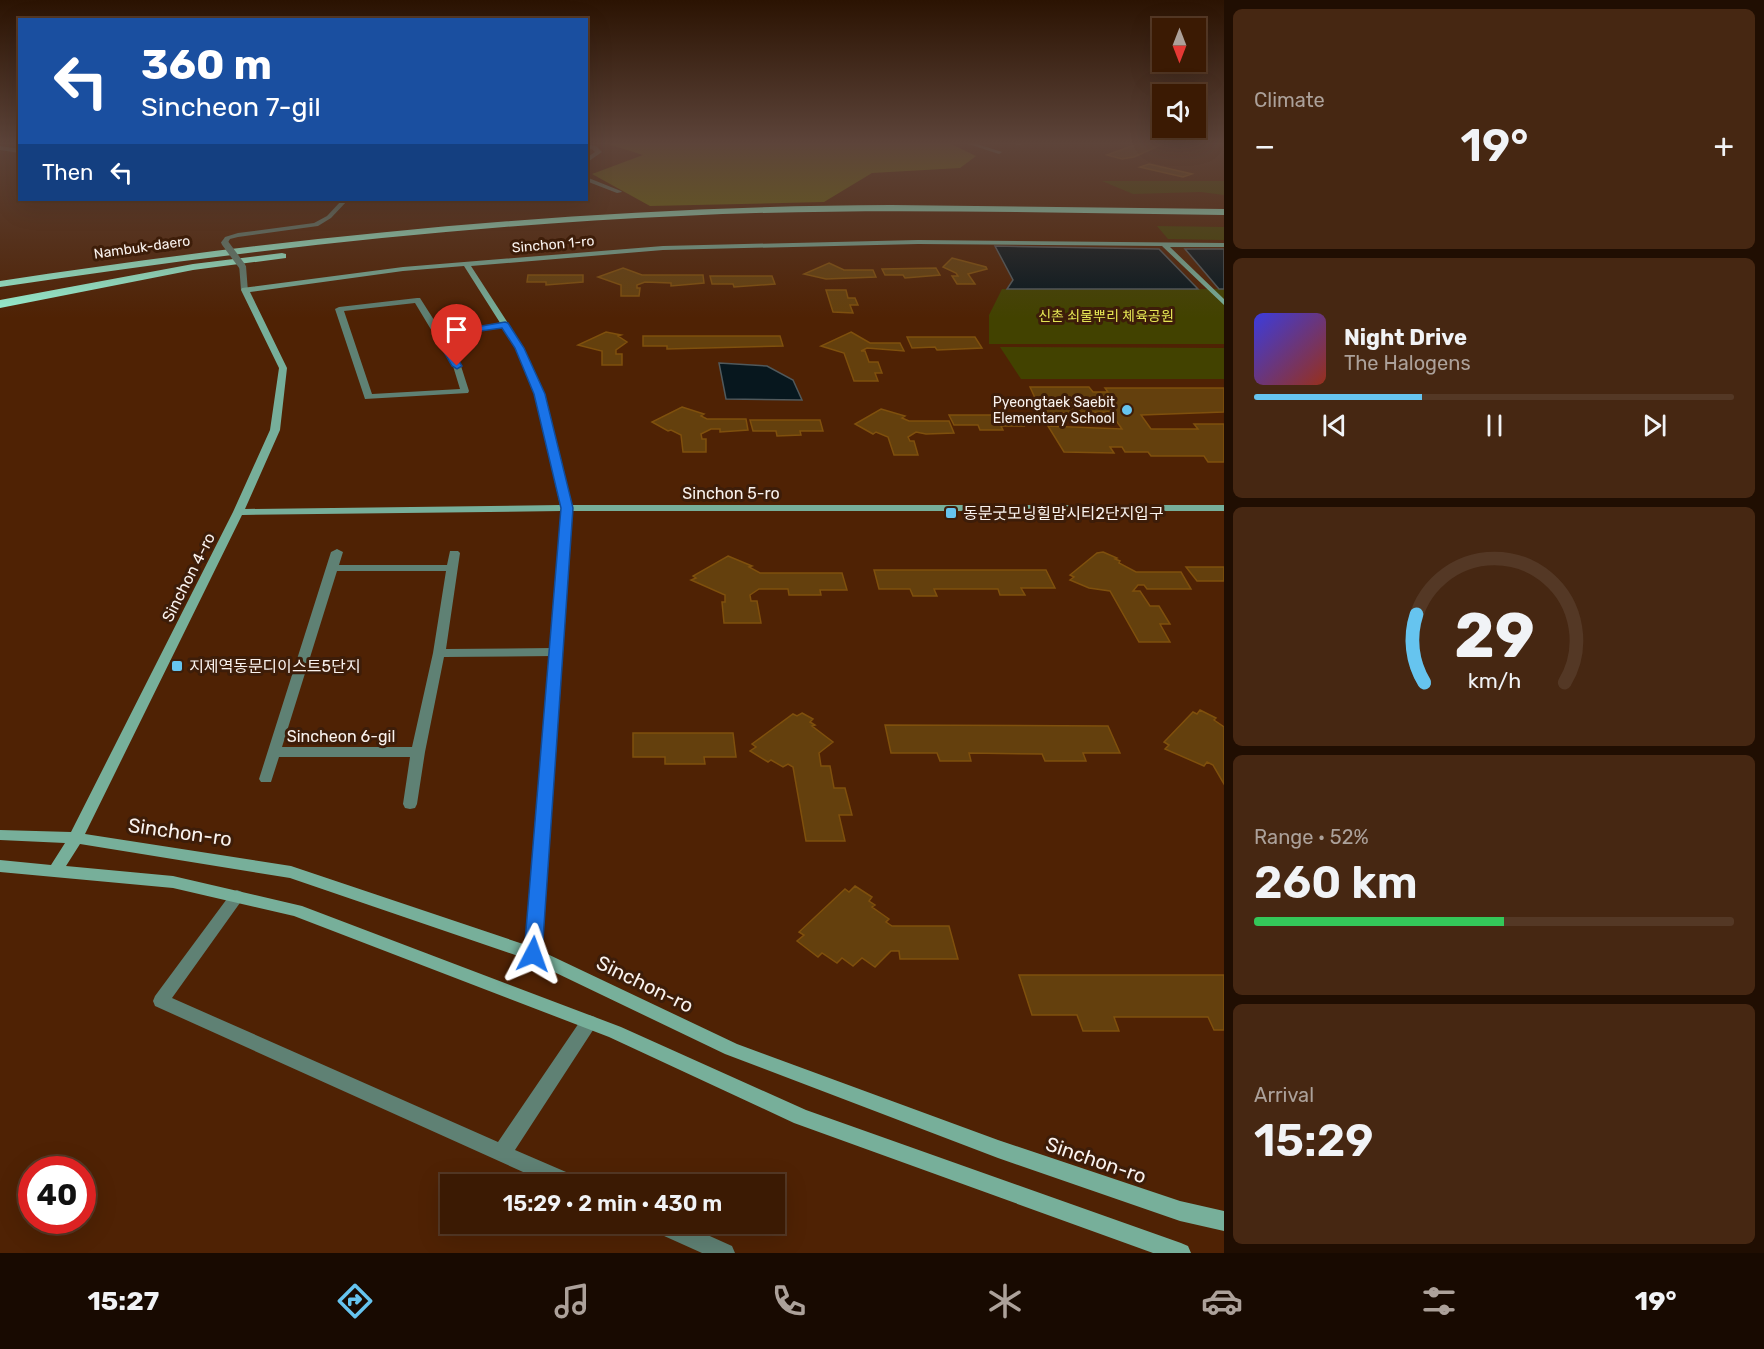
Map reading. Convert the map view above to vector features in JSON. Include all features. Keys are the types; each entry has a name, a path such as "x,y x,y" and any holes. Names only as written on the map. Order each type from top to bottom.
{"highway":[{"name":"Nambuk-daero","path":"0,284 239,248 556,219 781,209 1224,212"},
{"name":"Nambuk-daero","path":"0,292 183,264 432,236 809,219 1224,221"},
{"path":"0,273 272,240 347,238"},
{"path":"0,304 193,267 354,247 375,242"}],"street":[{"path":"245,290 242,266 225,243 227,238 316,225 330,217 344,201"},
{"name":"Sinchon 1-ro","path":"245,290 352,275 466,263 663,248 918,242 1224,245"},
{"path":"1163,244 1224,303"},
{"path":"466,263 520,348 539,394 567,508 554,652 533,954"},
{"name":"Sinchon 4-ro","path":"56,869 75,838 238,512 275,430 283,368 245,290"},
{"path":"416,296 439,334 457,366 466,396 367,402 337,306 416,296"},
{"path":"439,334 505,325"},
{"name":"Sinchon 5-ro","path":"238,512 567,508 1224,508"},
{"name":"Sincheon 6-gil","path":"337,552 274,752 418,752 438,653 454,553"},
{"path":"332,568 452,568"},
{"path":"438,653 554,652"},
{"path":"266,779 274,752"},
{"path":"410,804 418,752"},
{"name":"Sinchon-ro","path":"0,835 75,838 291,872 533,954 731,1049 998,1149 1180,1211 1224,1221"},
{"path":"0,866 56,869 173,882 296,910 589,1022 801,1117 1181,1253"},
{"path":"237,896 161,1000 549,1174"},
{"path":"502,1153 589,1022"},
{"path":"682,1234 724,1253"}],"green space":[{"path":"1157,226 1224,227 1224,240 1168,239"},
{"name":"신촌 쇠물뿌리 체육공원","path":"1002,289 1224,289 1224,344 989,344 989,315"},
{"path":"1000,347 1224,348 1224,379 1021,379"}],"shaded area":[{"path":"642,201 825,201 824,202 650,206"},
{"path":"995,246 1159,249 1198,289 1007,289 1013,280"},
{"path":"1185,249 1224,249 1224,289 1219,289"},
{"path":"719,363 767,366 793,380 802,400 726,399"}],"building":[{"path":"952,258 987,269 968,274 975,284 957,284 952,276 958,276 956,273 943,267"},
{"path":"829,263 844,270 873,270 876,277 826,279 804,274"},
{"path":"623,268 642,275 703,275 704,283 671,286 671,283 645,282 637,285 637,288 640,288 639,296 621,296 621,285 598,277"},
{"path":"936,268 940,275 905,278 903,275 885,275 882,269"},
{"path":"528,275 583,275 583,282 546,285 546,282 527,282"},
{"path":"710,276 772,276 775,284 734,287 733,284 712,284"},
{"path":"826,290 846,290 848,298 855,298 858,305 850,305 853,313 833,312"},
{"path":"606,332 621,335 618,336 627,342 616,350 616,354 622,354 622,365 602,365 602,351 578,345"},
{"path":"851,332 870,343 900,343 904,351 867,348 861,351 865,351 869,362 878,362 882,373 875,373 878,381 854,381 844,353 821,346"},
{"path":"643,336 780,336 783,346 667,349 667,346 643,346"},
{"path":"907,337 975,337 982,348 937,350 935,347 912,348"},
{"path":"1030,387 1089,387 1093,392 1108,392 1105,388 1224,388 1224,412 1141,415 1151,429 1198,429 1194,424 1224,424 1224,462 1208,462 1204,456 1151,456 1148,452 1125,452 1122,447 1110,447 1114,453 1064,452 1048,426 1122,429 1110,412 1042,413"},
{"path":"682,407 704,414 701,416 707,419 746,419 748,430 720,432 720,429 711,429 701,434 702,439 706,439 706,452 683,452 681,435 652,422"},
{"path":"881,409 905,416 902,418 909,421 949,421 954,433 916,432 908,437 910,441 914,441 918,455 894,455 888,437 876,432 873,434 855,424"},
{"path":"949,415 1017,415 1024,426 1001,426 1003,430 980,430 978,425 954,425"},
{"path":"750,420 820,420 823,431 800,431 801,435 777,436 776,431 753,431"},
{"path":"1103,552 1117,558 1115,559 1120,561 1119,563 1136,572 1181,572 1191,589 1147,589 1144,585 1138,585 1133,591 1140,591 1150,606 1159,606 1170,624 1160,624 1170,642 1139,642 1110,591 1089,588 1070,580 1074,577 1070,575 1097,553"},
{"path":"728,556 752,566 749,567 760,573 842,573 847,590 820,590 821,595 789,595 788,589 759,589 750,595 751,601 757,601 761,623 724,623 722,602 725,602 725,595 691,580 696,578 693,576"},
{"path":"1186,567 1224,567 1224,581 1197,581"},
{"path":"874,570 1046,570 1055,588 1021,588 1025,595 1000,595 998,589 934,589 937,596 913,596 910,589 879,589"},
{"path":"1200,710 1216,718 1214,720 1224,727 1224,784 1213,765 1207,762 1204,766 1165,749 1169,745 1164,742 1193,712 1197,714"},
{"path":"802,713 813,719 810,722 815,725 812,726 833,742 819,753 821,766 830,766 834,788 845,788 852,815 839,815 845,841 806,841 793,767 788,764 783,767 771,760 768,762 750,751 756,747 752,744 793,714 797,716"},
{"path":"885,725 1108,726 1120,753 1083,753 1086,761 1045,761 1042,754 969,753 971,761 940,761 937,753 891,753"},
{"path":"633,733 733,733 736,757 704,757 705,764 665,764 665,757 633,757"},
{"path":"855,886 872,897 869,901 875,905 872,907 889,919 886,922 892,926 949,926 958,959 900,959 899,951 891,951 875,967 862,958 853,966 842,958 837,963 822,953 818,957 797,941 804,935 799,932 845,889 849,892"},
{"path":"1019,975 1224,975 1224,1030 1214,1030 1208,1017 1114,1017 1119,1031 1083,1031 1077,1015 1032,1015"}],"place":[{"name":"Pyeongtaek Saebit Elementary School","path":"1127,410"},
{"name":"동문굿모닝힐맘시티2단지입구","path":"951,513"},
{"name":"지제역동문디이스트5단지","path":"177,666"}],"route":[{"path":"457,366 439,334 505,325 520,348 539,394 567,508 554,652 533,954"}]}
